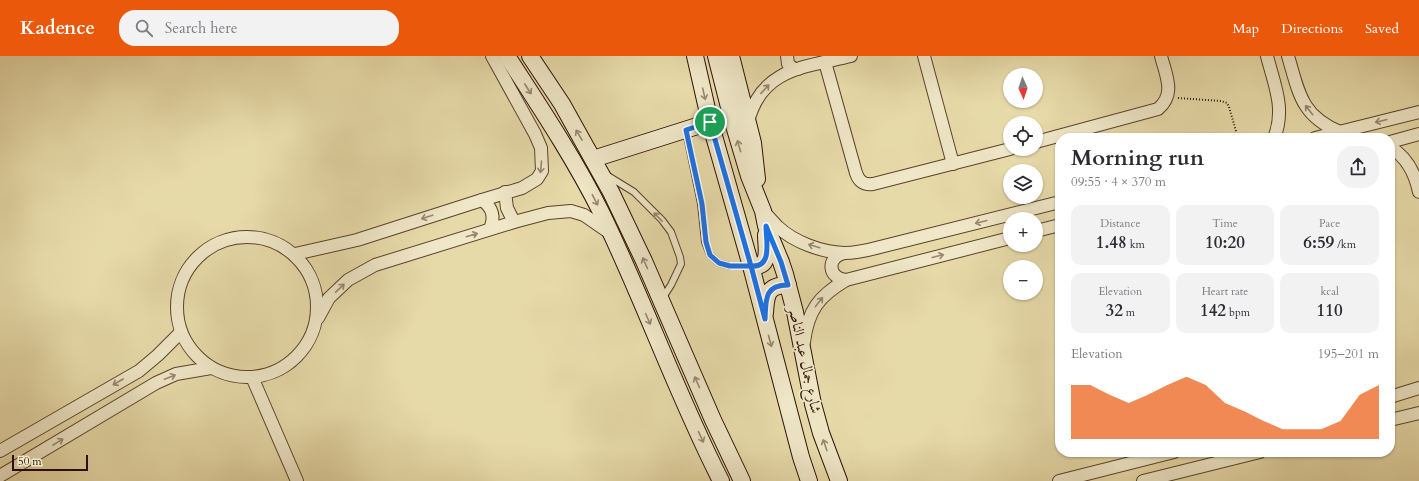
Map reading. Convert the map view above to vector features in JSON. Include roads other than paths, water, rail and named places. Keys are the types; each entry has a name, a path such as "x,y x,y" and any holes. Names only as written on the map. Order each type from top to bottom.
{"main road":[{"path":"507,56 581,175 610,233 721,481"},
{"path":"530,56 562,104 597,165 628,226 713,420 742,481"},
{"name":"شارع جمال عبد الناصر","path":"694,56 710,122 751,266 801,457 809,481"},
{"name":"شارع جمال عبد الناصر","path":"716,56 740,148 788,285 795,312 813,404 819,426 839,481"},
{"path":"732,56 756,164 767,256 761,265 751,266"},
{"path":"597,165 710,122"},
{"path":"765,319 767,294 776,286 788,285"}],"street":[{"path":"294,254 357,240 522,188 537,179 542,171 541,148 535,134 492,56"},
{"path":"787,56 788,64 794,69 798,69"},
{"path":"748,123 756,99 773,80 798,69 851,56"},
{"path":"924,56 954,164"},
{"path":"1070,133 1151,112 1164,104 1168,98 1169,90 1161,56"},
{"path":"1267,56 1279,103 1280,116 1276,133"},
{"path":"1292,57 1297,87 1301,99 1308,110 1317,120 1340,132"},
{"path":"825,62 856,174 862,183 868,185 873,184 1003,151"},
{"path":"1276,91 1288,94 1297,87"},
{"path":"1336,133 1419,112"},
{"path":"1395,141 1419,134"},
{"path":"1043,140 1055,137"},
{"path":"1395,150 1413,171 1419,192"},
{"path":"506,192 508,208 514,222"},
{"path":"482,200 488,204 493,216 490,229"},
{"path":"763,214 779,228 809,245 844,253 880,247 1055,203"},
{"path":"317,319 317,296 309,273 294,254 277,243 257,237 236,237 210,247 199,255 186,272 178,291 176,311 181,332 193,352 211,368 224,374 238,377 252,377 266,375 285,367 300,354 311,338 317,319 329,298 348,280 375,265 490,229 548,213 571,211 584,215 610,233"},
{"path":"1043,229 1055,226"},
{"path":"803,351 806,326 812,311 821,298 846,280 1003,240"},
{"path":"844,253 836,257 832,265 832,270 837,277 846,280"},
{"path":"0,451 139,371 158,355 181,332"},
{"path":"0,476 161,380 176,374 211,368"},
{"path":"252,377 297,481"},
{"path":"1395,395 1419,388"},
{"path":"1395,419 1419,413"},
{"path":"1059,481 1092,477 1158,457"},
{"path":"1143,481 1240,457"}],"lane":[{"path":"686,130 702,204 706,242 710,255 719,263 730,266 751,266"},
{"path":"597,165 634,192 662,220 671,232 681,264 661,301"}]}
